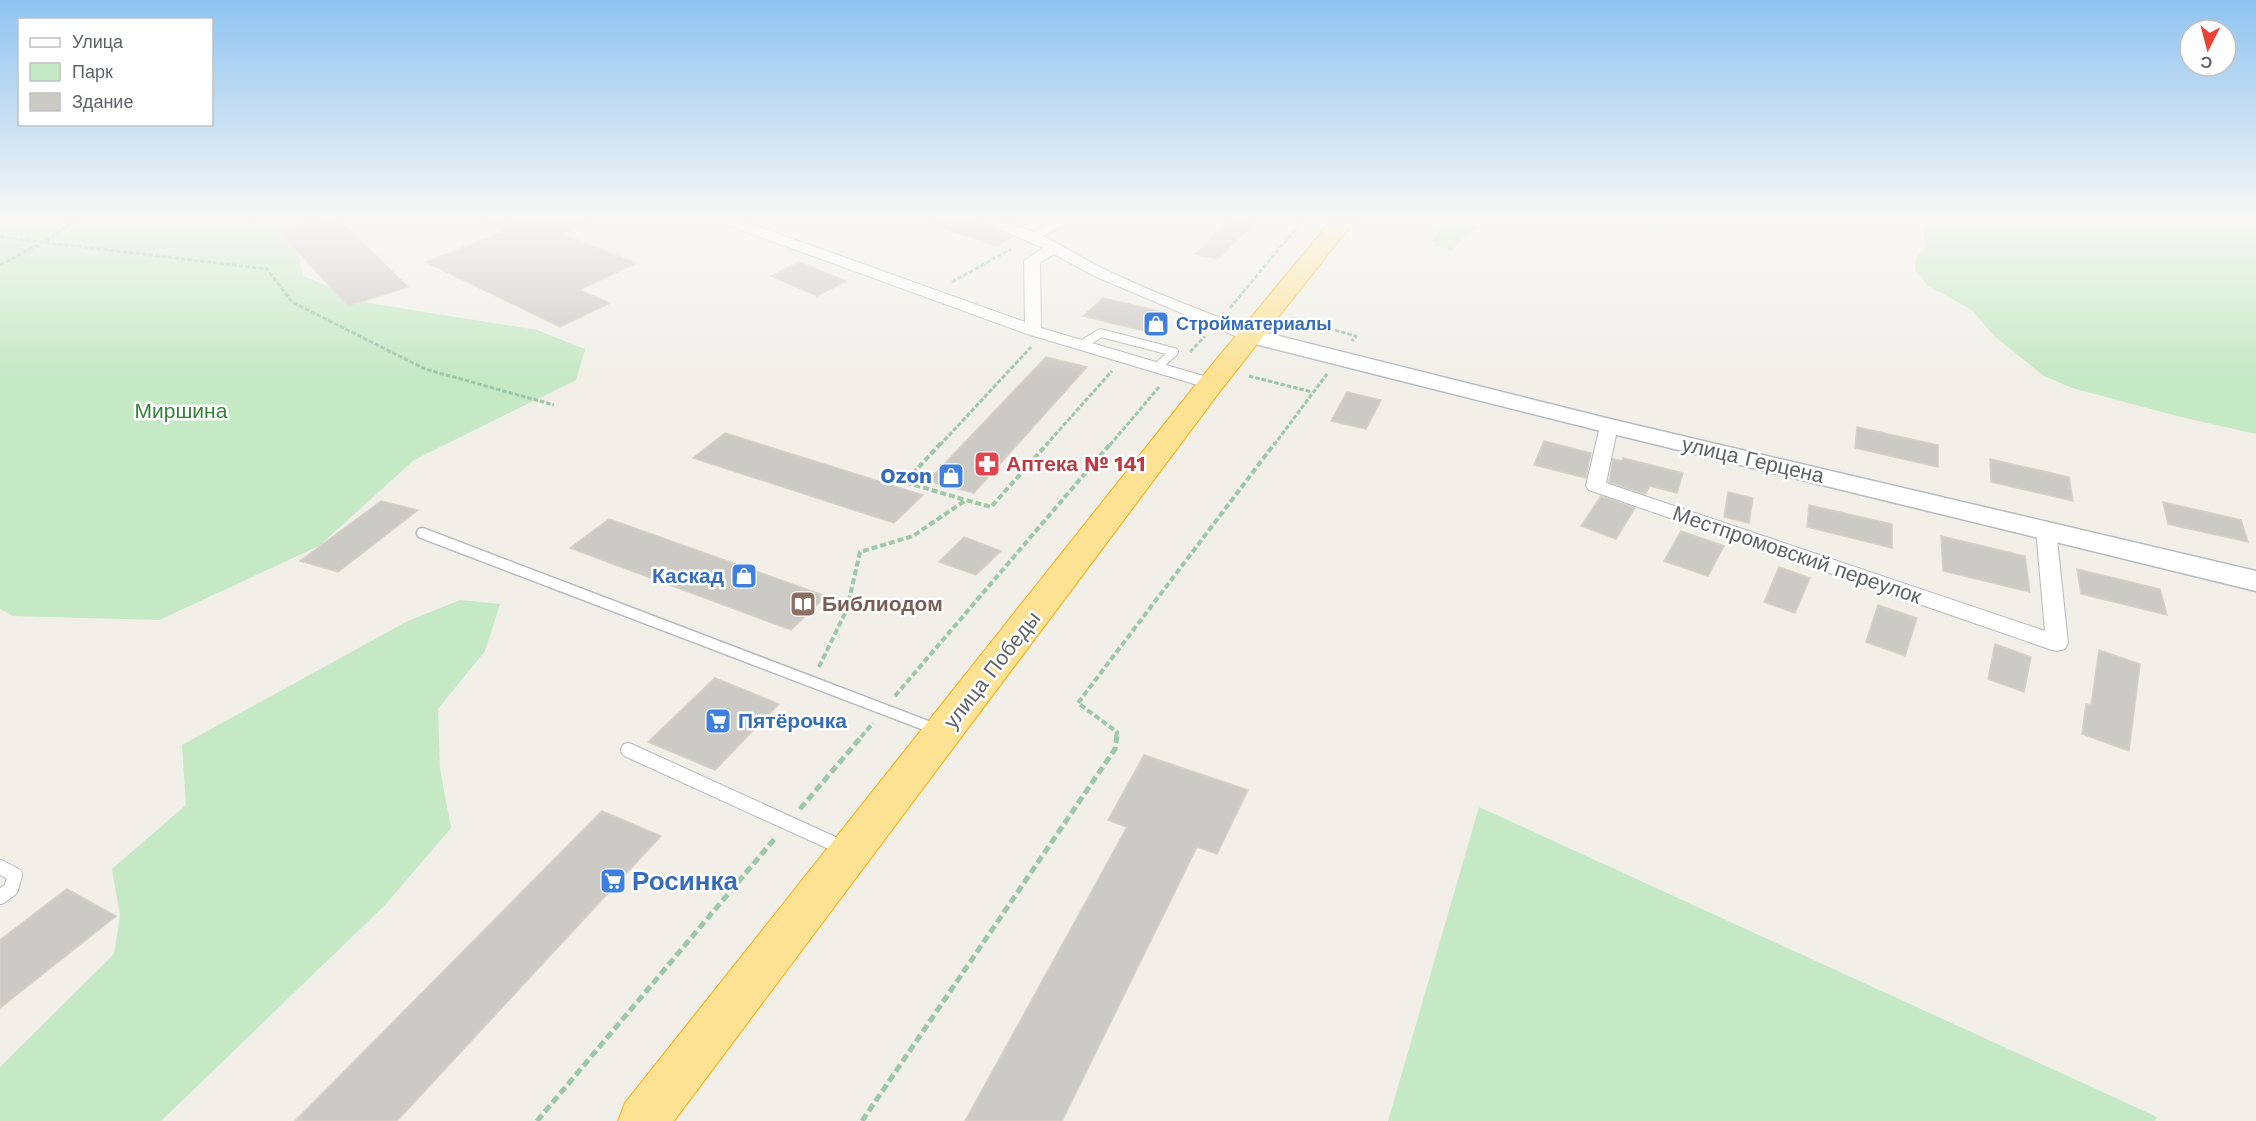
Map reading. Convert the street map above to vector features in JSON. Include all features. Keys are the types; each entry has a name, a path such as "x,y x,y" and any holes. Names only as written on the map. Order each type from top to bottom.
{"highway":[{"name":"улица Победы","path":"643,1121 1211,384 1301,273"}],"street":[{"path":"880,273 1033,331 1211,384"},
{"path":"1032,273 1033,331"},
{"path":"1100,273 1218,322 1260,324"},
{"name":"улица Герцена","path":"1260,324 1340,358 1609,426 2256,581"},
{"name":"Местпромовский переулок","path":"1609,426 1596,486 2057,643 2046,530"}],"lane":[{"path":"1081,345 1101,333 1174,352 1165,369"},
{"path":"422,532 944,732"},
{"path":"628,750 852,852"},
{"path":"0,867 15,875 11,889 0,897"}],"path":[{"path":"270,273 292,302 415,364 554,405"},
{"path":"934,292 968,273"},
{"path":"537,1121 789,823 1165,369 1218,322 1259,273"},
{"path":"862,1121 1115,749 1117,732 1078,703 1356,336 1260,324 1233,304"},
{"path":"1033,331 1031,348 905,482 991,507 1124,357"},
{"path":"812,681 847,609 860,552 913,536 966,500"}],"green space":[{"name":"Миршина","path":"0,273 302,273 303,276 369,303 537,330 585,349 576,380 414,460 319,546 159,620 13,616 0,609"},
{"path":"1918,273 2256,273 2256,434 2072,388 2044,376 1994,336 1972,310 1927,285"},
{"path":"460,600 500,604 485,651 438,709 440,769 451,828 385,905 161,1121 0,1121 0,1067 114,954 120,916 112,869 186,805 182,745 406,622"},
{"path":"1479,807 2157,1117 2155,1121 1388,1121"}],"building":[{"path":"318,273 394,273 408,287 348,306"},
{"path":"449,273 614,273 579,290 610,303 560,327"},
{"path":"776,273 827,273 846,281 817,296 771,276"},
{"path":"1103,298 1167,313 1148,332 1083,316"},
{"path":"1046,357 1087,367 974,493 928,481"},
{"path":"1347,392 1381,400 1366,429 1331,421"},
{"path":"1857,427 1938,445 1938,467 1855,448"},
{"path":"725,433 923,495 894,523 693,458"},
{"path":"1544,441 1591,453 1586,478 1534,465"},
{"path":"1623,458 1683,473 1677,493 1650,486 1645,494 1609,482 1613,459 1622,461"},
{"path":"1990,459 2069,477 2073,501 1991,482"},
{"path":"1728,492 1753,498 1749,523 1724,517"},
{"path":"1601,496 1635,508 1616,539 1581,526"},
{"path":"381,501 418,510 338,572 300,561"},
{"path":"2163,502 2241,520 2248,542 2168,524"},
{"path":"1809,505 1892,524 1892,548 1807,527"},
{"path":"609,519 826,596 791,630 570,548"},
{"path":"1681,531 1724,546 1708,576 1664,561"},
{"path":"1941,536 2025,556 2030,592 1943,571"},
{"path":"964,537 1001,551 976,575 939,562"},
{"path":"1779,567 1810,578 1795,613 1764,602"},
{"path":"2077,569 2160,589 2167,615 2081,594"},
{"path":"1878,605 1917,618 1905,656 1866,642"},
{"path":"1995,644 2031,657 2024,692 1988,679"},
{"path":"2099,650 2140,664 2129,751 2082,734 2086,704 2091,705"},
{"path":"715,678 779,704 715,770 648,742"},
{"path":"1144,755 1248,790 1217,854 1197,847 1062,1121 965,1121 1127,827 1108,820"},
{"path":"602,811 661,836 397,1121 295,1121"},
{"path":"67,889 116,916 0,1008 0,940"}],"place":[{"name":"Стройматериалы","path":"1156,324"},
{"name":"Аптека № 141","path":"987,464"},
{"name":"Ozon","path":"951,476"},
{"name":"Каскад","path":"744,576"},
{"name":"Библиодом","path":"803,604"},
{"name":"Пятёрочка","path":"718,721"},
{"name":"Росинка","path":"613,881"}]}
